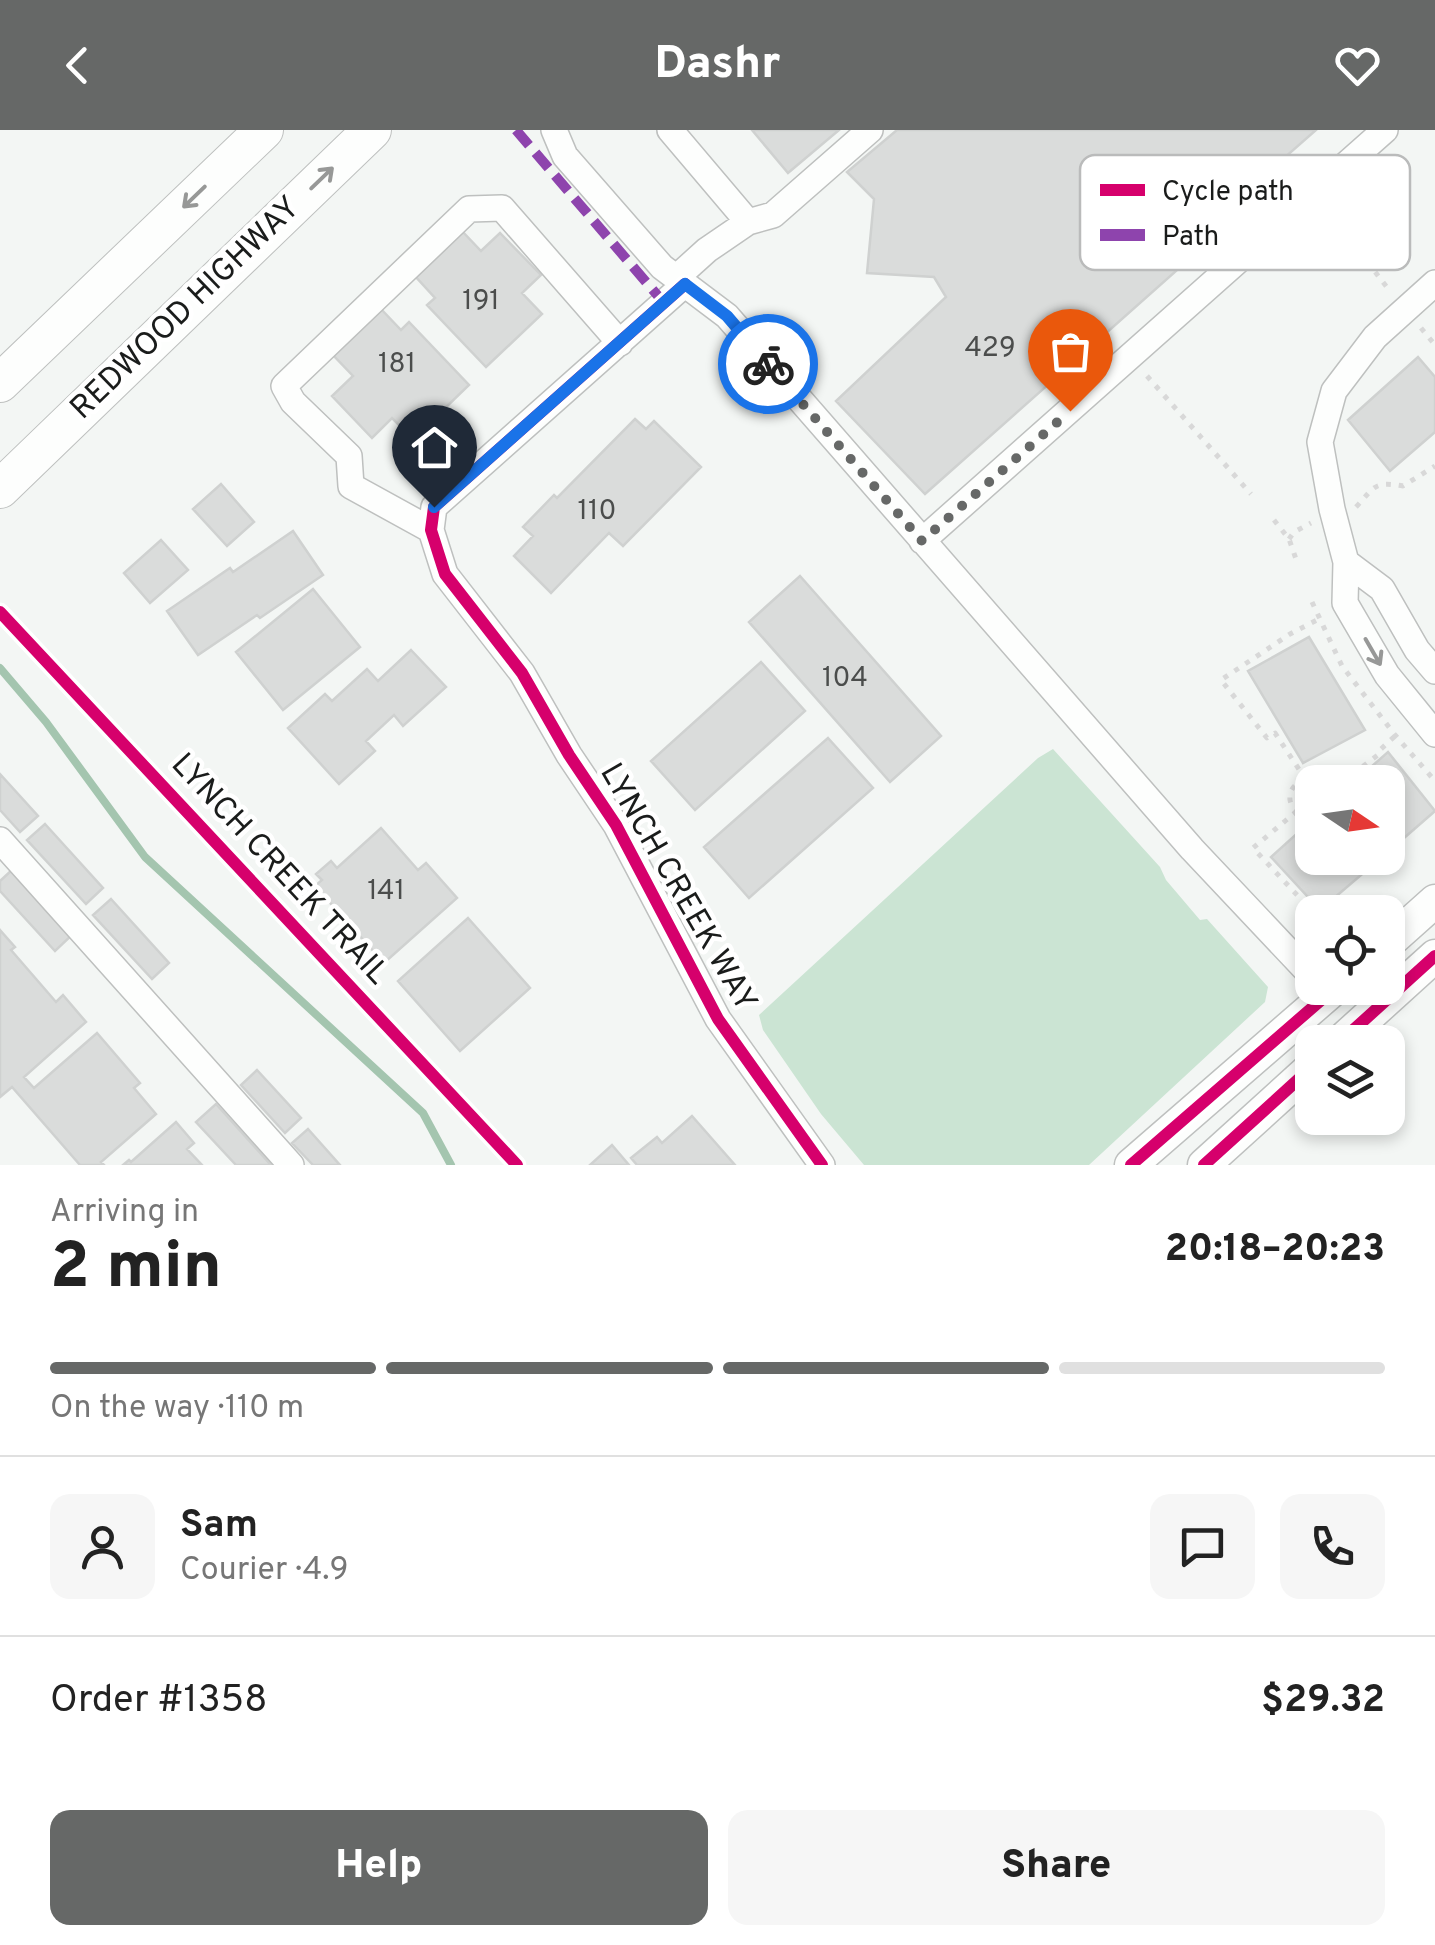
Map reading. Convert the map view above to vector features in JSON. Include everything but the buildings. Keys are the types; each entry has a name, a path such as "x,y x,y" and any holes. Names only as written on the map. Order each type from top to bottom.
{"highway":[{"path":"0,383 264,130"},
{"name":"REDWOOD HIGHWAY","path":"0,488 372,130"}],"main road":[{"path":"1405,928 1435,902"},
{"path":"1359,1025 1435,956"},
{"path":"1131,1165 1304,1005"},
{"path":"1204,1165 1295,1082"}],"street":[{"path":"554,130 565,156 662,266 727,316 1179,835 1295,958"},
{"path":"670,130 748,222"},
{"path":"620,343 502,208 470,210 284,386 293,402 349,456 351,486 432,530 434,507 620,343 707,250 748,222 773,215 870,130"},
{"path":"1357,155 1385,130"},
{"path":"922,541 1227,270"},
{"path":"1435,282 1375,337 1334,391 1320,442 1346,562 1345,603 1387,675 1435,734"},
{"name":"LYNCH CREEK WAY","path":"432,530 446,574 522,672 569,756 616,826 718,1019 822,1165"},
{"path":"1346,562 1382,589 1417,650 1435,671"},
{"path":"0,840 290,1165"}],"path":[{"path":"1373,270 1390,290"},
{"path":"1418,324 1435,345"},
{"path":"1142,370 1251,494"},
{"path":"1354,509 1373,486 1403,486 1435,466"},
{"path":"1274,520 1289,538 1296,562"},
{"path":"1289,538 1316,521"},
{"path":"1296,765 1274,733 1267,738 1221,680 1319,619"},
{"path":"1366,765 1396,735"},
{"path":"1295,785 1290,801 1295,809"},
{"path":"1295,812 1253,848 1297,895"}],"green space":[{"path":"1053,749 1160,867 1166,880 1200,920 1207,919 1268,987 1265,1002 1089,1165 864,1165 821,1114 763,1030 759,1015 1038,758"}],"waterway":[{"path":"0,668 46,722 145,857 423,1113 451,1165"}],"marked path":[{"path":"516,130 664,303"}],"cycle path":[{"path":"685,284 434,507 431,530 445,574 522,673 569,755 616,825 718,1019 822,1165"},
{"name":"LYNCH CREEK TRAIL","path":"0,612 517,1165"},
{"path":"1359,1025 1435,956"},
{"path":"1131,1165 1315,1005"},
{"path":"1204,1165 1295,1082"}],"way so far":[{"path":"768,364 922,541 1070,411"}],"route":[{"path":"434,507 685,284 727,316 768,364"}]}
